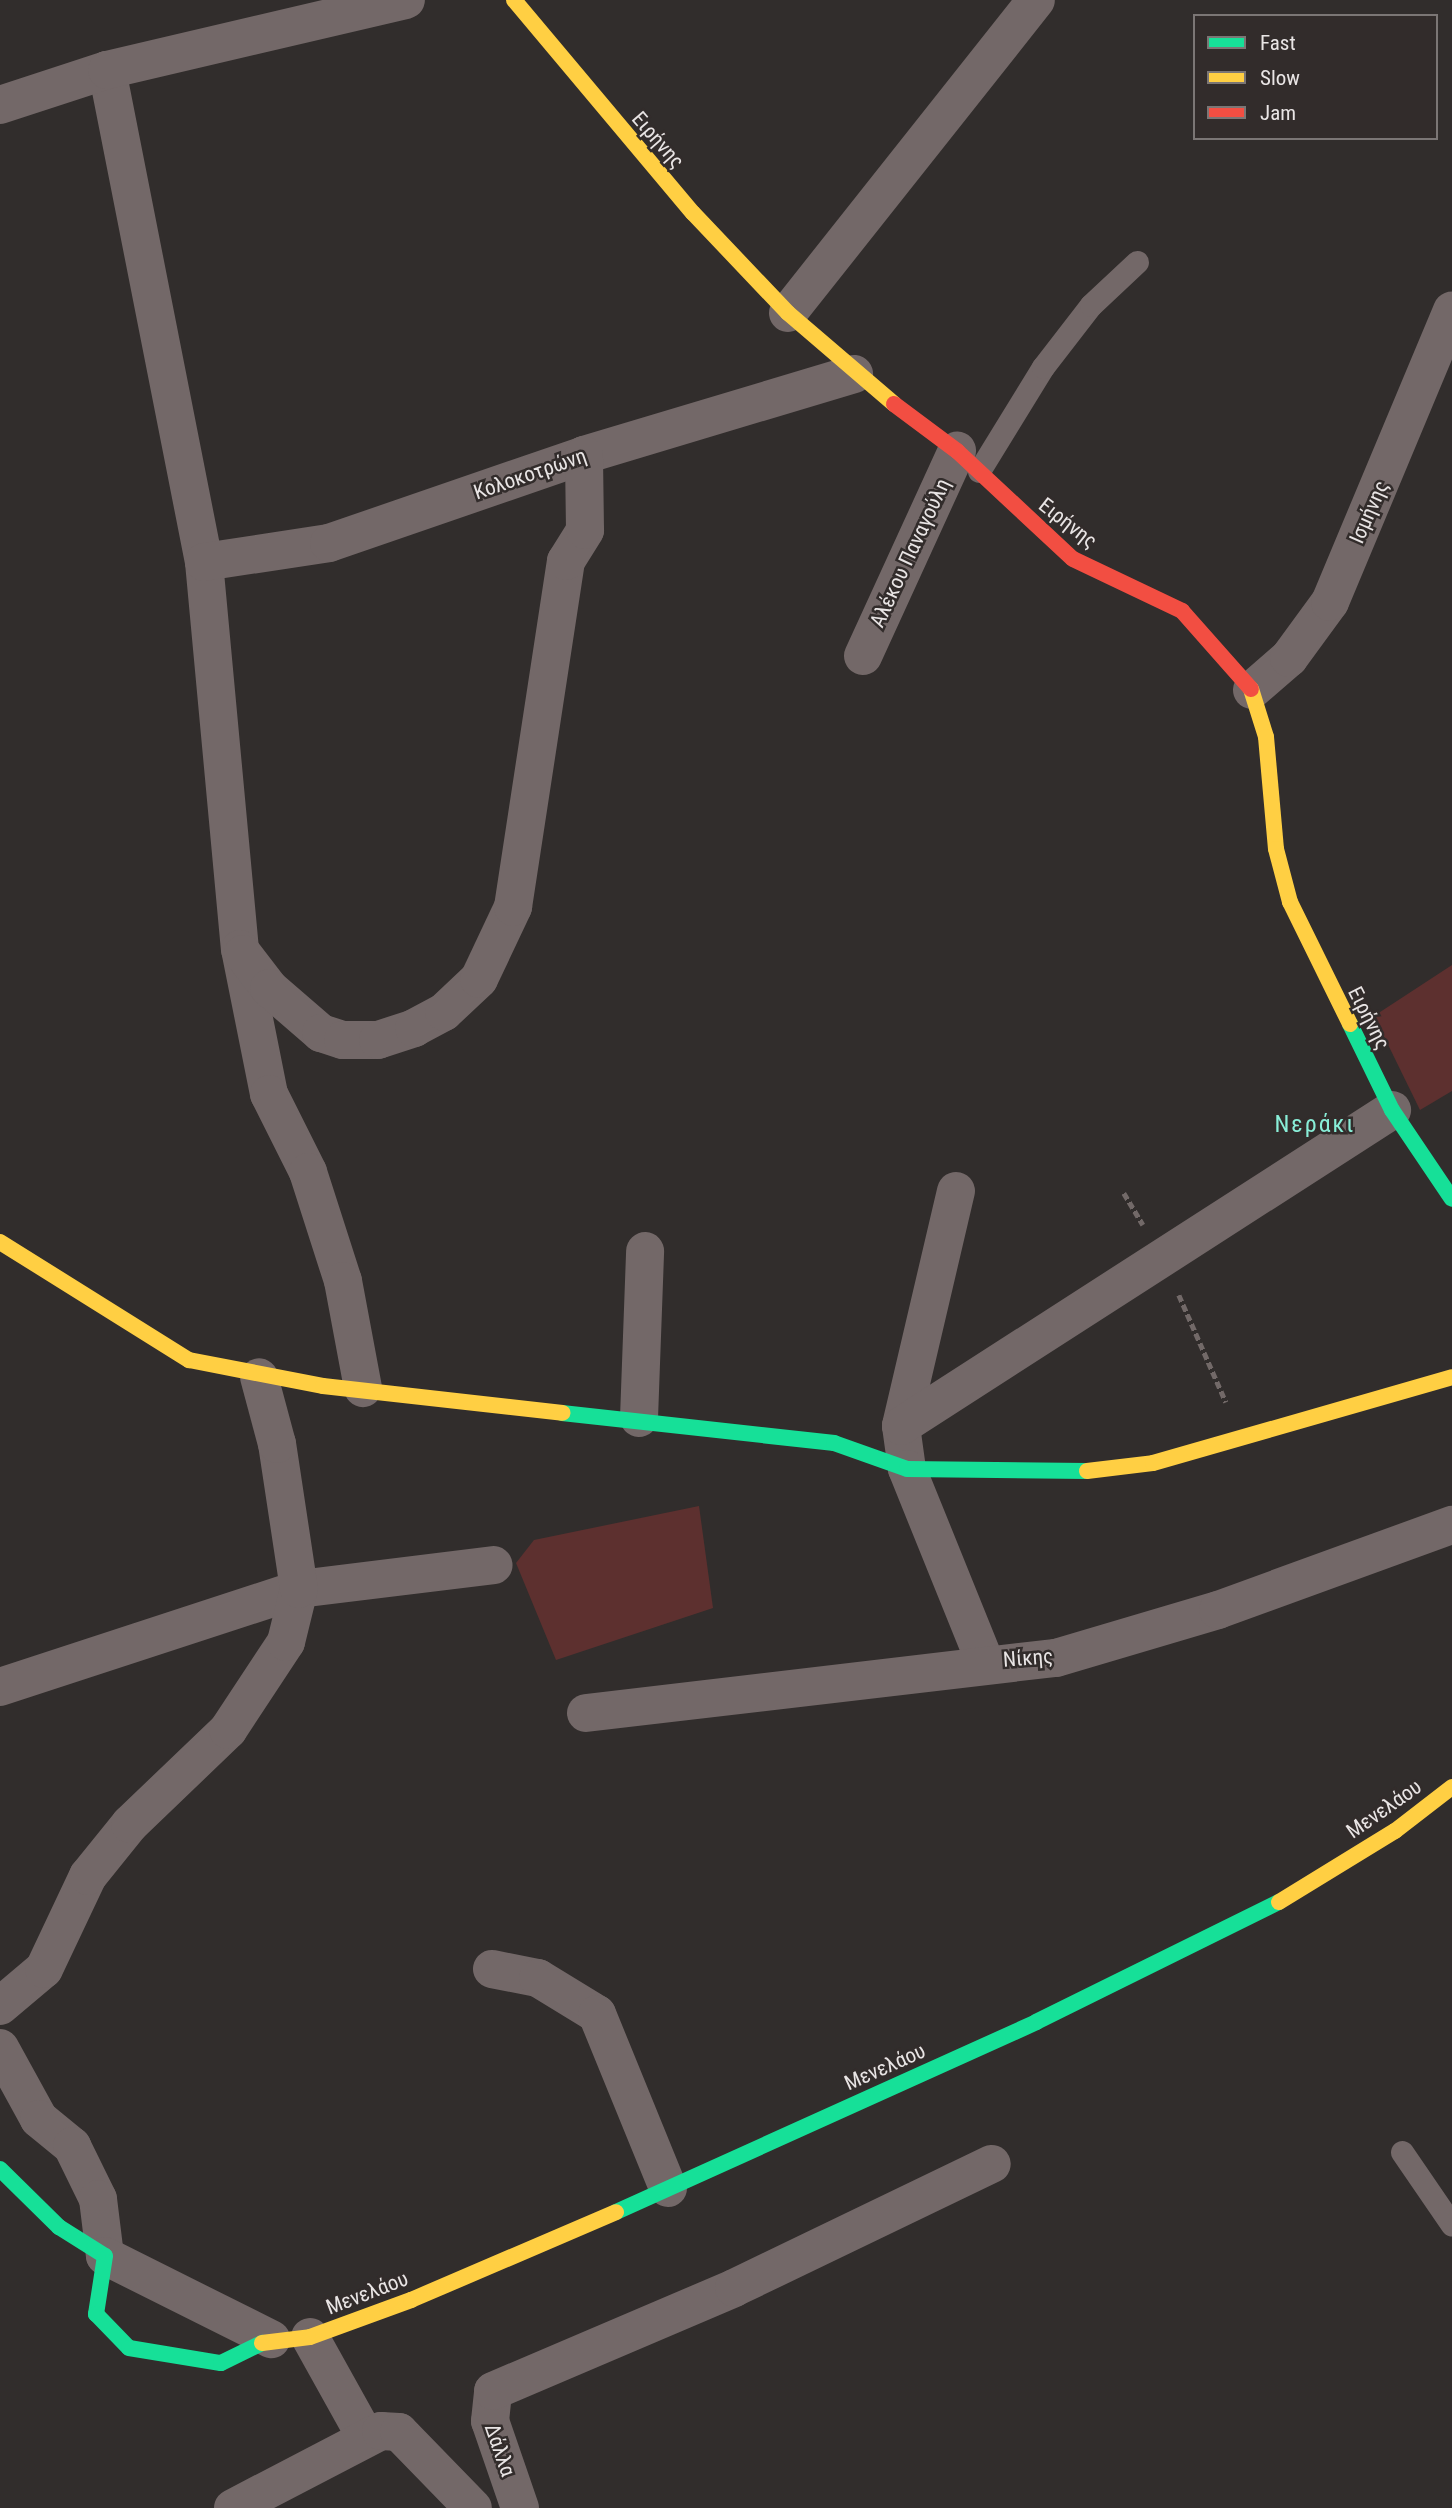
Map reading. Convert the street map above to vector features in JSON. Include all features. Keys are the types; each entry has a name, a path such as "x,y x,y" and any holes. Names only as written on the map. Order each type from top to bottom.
{"street":[{"path":"0,105 107,70 406,0"},
{"name":"Ειρήνης","path":"514,0 693,213 788,313 853,374 968,461 1073,559 1182,611 1252,690 1266,737 1276,849 1290,902 1392,1110 1451,1197"},
{"path":"788,313 1036,0"},
{"path":"107,70 204,562 240,949 269,1094 308,1172 339,1269 363,1388"},
{"name":"Ισμήνης","path":"1252,690 1289,658 1329,602 1452,311"},
{"name":"Κολοκοτρώνη","path":"204,562 329,543 584,455 853,374"},
{"path":"240,949 269,988 321,1032 343,1040 378,1040 414,1028 444,1012 479,979 513,907 566,561 584,530 584,455"},
{"name":"Αλέκου Παναγούλη","path":"863,656 968,461"},
{"path":"901,1426 1392,1110"},
{"path":"956,1191 901,1426 907,1469 985,1662"},
{"path":"0,1242 189,1360 259,1377 639,1418 834,1444 907,1469 1071,1474 1153,1463 1240,1435 1452,1377"},
{"path":"639,1418 645,1251"},
{"path":"0,2006 44,1969 88,1876 130,1824 228,1730 256,1692 286,1642 299,1589 277,1444 259,1377"},
{"name":"Νίκης","path":"586,1713 1081,1651 1219,1610 1452,1525"},
{"path":"0,1687 299,1589 495,1566"},
{"name":"Μενελάου","path":"271,2339 310,2337 411,2300 668,2188 1207,1941 1395,1831 1452,1787"},
{"path":"492,1969 538,1978 597,2014 668,2188"},
{"path":"0,2048 39,2119 72,2146 98,2199 105,2256 96,2314 129,2348 221,2363 271,2339"},
{"name":"Δάλλα","path":"520,2508 490,2421 493,2391 734,2288 992,2164"},
{"path":"0,2169 59,2227 105,2256 271,2339"},
{"path":"310,2337 365,2436"},
{"path":"233,2508 365,2436 398,2432 473,2508"}],"lane":[{"path":"968,461 1091,305 1137,262"},
{"path":"1402,2152 1452,2225"}],"path":[{"path":"1124,1193 1162,1258 1240,1435"}],"shaded area":[{"path":"1452,965 1452,1091 1420,1110 1374,1016"},
{"path":"699,1506 713,1608 556,1660 516,1563 534,1540"}],"traffic: fast":[{"path":"1350,1024 1392,1110 1452,1199"},
{"path":"562,1413 834,1443 907,1469 1087,1471"},
{"path":"616,2212 1036,2022 1279,1902"},
{"path":"0,2169 59,2227 105,2256 96,2314 129,2348 221,2363 262,2343"}],"traffic: slow":[{"path":"514,0 693,213 788,313 894,404"},
{"path":"1251,689 1266,737 1276,849 1290,902 1350,1024"},
{"path":"0,1242 189,1360 323,1386 562,1413"},
{"path":"1087,1471 1153,1463 1452,1377"},
{"path":"1279,1902 1395,1831 1452,1787"},
{"path":"262,2343 310,2337 411,2300 616,2212"}],"traffic: jam":[{"path":"894,404 957,451 1073,559 1182,611 1251,689"}],"district":[{"name":"Νεράκι","path":"1315,1125"}]}
